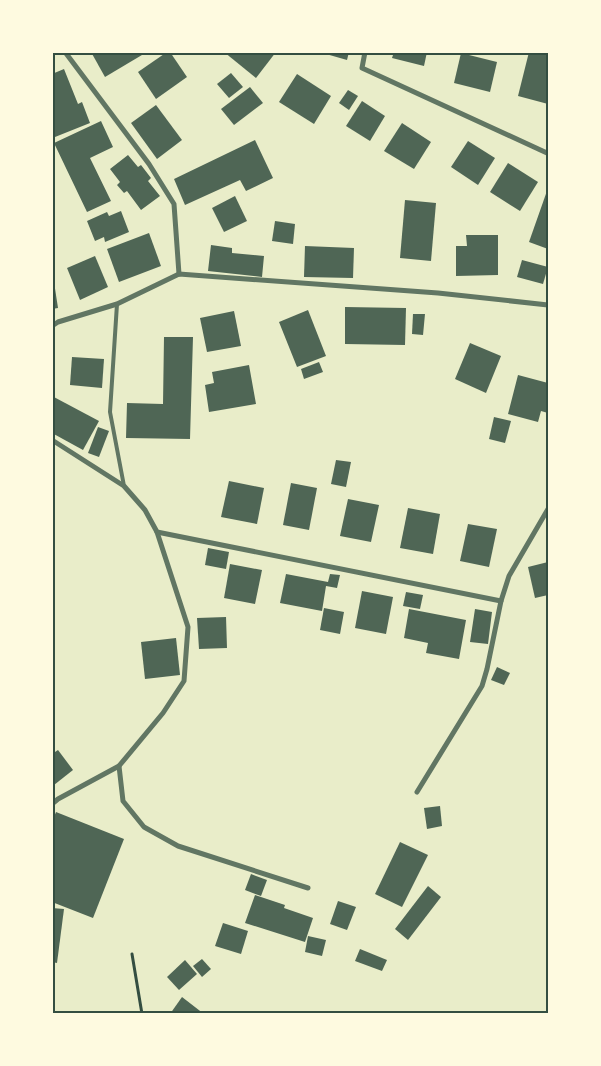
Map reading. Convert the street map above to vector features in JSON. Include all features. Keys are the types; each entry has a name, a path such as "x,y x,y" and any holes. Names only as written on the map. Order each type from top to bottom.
{"street":[{"path":"65,52 149,164 174,204 179,274"},
{"path":"364,52 362,68 547,153 548,151"},
{"path":"52,326 58,322 117,304 179,274 438,293 548,305"},
{"path":"52,440 124,486 145,510 157,532 188,627 184,681 162,713 118,766 58,798 52,804"},
{"path":"417,792 482,686 501,601 509,576 548,509"},
{"path":"157,532 501,601"},
{"path":"118,766 123,801 144,826 178,846 308,888"}],"lane":[{"path":"117,304 110,412 124,486"}],"path":[{"path":"132,954 142,1014"}],"building":[{"path":"91,52 147,52 105,77"},
{"path":"167,52 170,52 187,77 156,99 138,72"},
{"path":"224,52 276,52 256,78"},
{"path":"319,52 349,52 347,60"},
{"path":"394,52 427,52 424,66 392,58"},
{"path":"529,52 548,55 548,104 518,96"},
{"path":"461,53 497,62 490,92 454,83"},
{"path":"64,69 78,104 82,102 90,123 55,137 52,130 52,74"},
{"path":"231,73 243,87 229,98 217,84"},
{"path":"297,74 331,96 314,124 279,102"},
{"path":"250,87 263,103 234,125 221,109"},
{"path":"348,90 358,96 349,110 339,103"},
{"path":"362,101 385,116 370,141 346,126"},
{"path":"156,105 182,140 157,159 131,123"},
{"path":"101,121 113,147 90,158 111,201 87,212 54,143"},
{"path":"402,123 431,142 414,169 384,151"},
{"path":"255,140 273,178 246,191 240,180 185,205 174,179"},
{"path":"468,141 495,158 478,185 451,167"},
{"path":"128,155 138,167 141,165 151,178 148,181 160,196 141,210 127,191 124,193 117,185 120,182 110,169"},
{"path":"508,163 538,182 520,211 490,192"},
{"path":"548,188 548,249 529,242"},
{"path":"235,196 247,221 224,232 212,208"},
{"path":"405,200 436,203 431,261 400,258"},
{"path":"121,211 129,232 105,242 104,237 95,241 87,221 107,212 109,216"},
{"path":"275,221 295,224 293,244 272,241"},
{"path":"149,233 161,266 119,282 107,249"},
{"path":"466,235 498,235 498,275 456,276 456,246 467,246"},
{"path":"211,245 232,248 232,253 264,256 262,277 208,271"},
{"path":"305,246 354,248 353,278 304,277"},
{"path":"95,256 108,287 80,300 67,268"},
{"path":"522,260 548,267 543,284 517,277"},
{"path":"52,282 54,282 58,308 52,309"},
{"path":"345,307 406,308 405,345 345,344"},
{"path":"308,310 326,356 297,367 279,322"},
{"path":"234,311 241,346 207,352 200,318"},
{"path":"413,314 425,314 423,335 412,334"},
{"path":"164,337 193,337 190,439 126,438 127,403 163,404"},
{"path":"470,343 501,356 486,393 455,379"},
{"path":"72,357 104,359 102,388 70,385"},
{"path":"319,362 323,372 304,379 301,369"},
{"path":"249,365 256,404 209,412 205,385 214,383 212,372"},
{"path":"518,375 548,383 548,413 541,411 538,422 508,414"},
{"path":"52,396 99,421 83,450 52,433"},
{"path":"494,417 511,421 505,443 489,439"},
{"path":"98,427 109,431 99,457 88,453"},
{"path":"336,460 351,462 346,487 331,484"},
{"path":"229,481 264,488 257,524 221,517"},
{"path":"291,483 317,488 309,530 283,525"},
{"path":"348,499 379,505 371,542 340,536"},
{"path":"408,508 440,514 433,554 400,548"},
{"path":"468,524 497,529 489,567 460,561"},
{"path":"208,548 229,552 226,569 205,565"},
{"path":"548,562 548,595 535,598 528,567"},
{"path":"230,564 262,570 255,604 224,598"},
{"path":"286,574 328,582 330,574 340,575 337,588 326,586 322,611 280,603"},
{"path":"362,591 393,597 386,634 355,628"},
{"path":"406,592 423,595 420,609 403,606"},
{"path":"324,608 344,612 340,634 320,630"},
{"path":"409,609 466,620 459,659 426,653 428,643 404,638"},
{"path":"475,609 492,612 488,644 470,642"},
{"path":"226,617 227,648 199,649 197,618"},
{"path":"176,638 180,675 145,679 141,642"},
{"path":"497,667 510,673 504,685 491,680"},
{"path":"58,750 73,770 54,785 52,784 52,754"},
{"path":"440,806 442,826 427,829 424,808"},
{"path":"56,812 124,839 93,918 52,902 52,822"},
{"path":"400,842 428,855 402,907 375,894"},
{"path":"251,874 267,880 261,896 245,890"},
{"path":"428,886 441,897 408,940 395,929"},
{"path":"255,895 285,905 284,908 313,918 305,942 245,923"},
{"path":"338,901 356,907 347,930 330,924"},
{"path":"52,908 64,909 57,963 52,962"},
{"path":"223,923 248,931 241,954 215,946"},
{"path":"308,936 326,940 322,956 305,952"},
{"path":"360,949 387,960 382,971 355,961"},
{"path":"202,959 211,969 202,977 193,966"},
{"path":"185,960 197,974 179,990 167,977"},
{"path":"182,997 204,1014 170,1014"}]}
